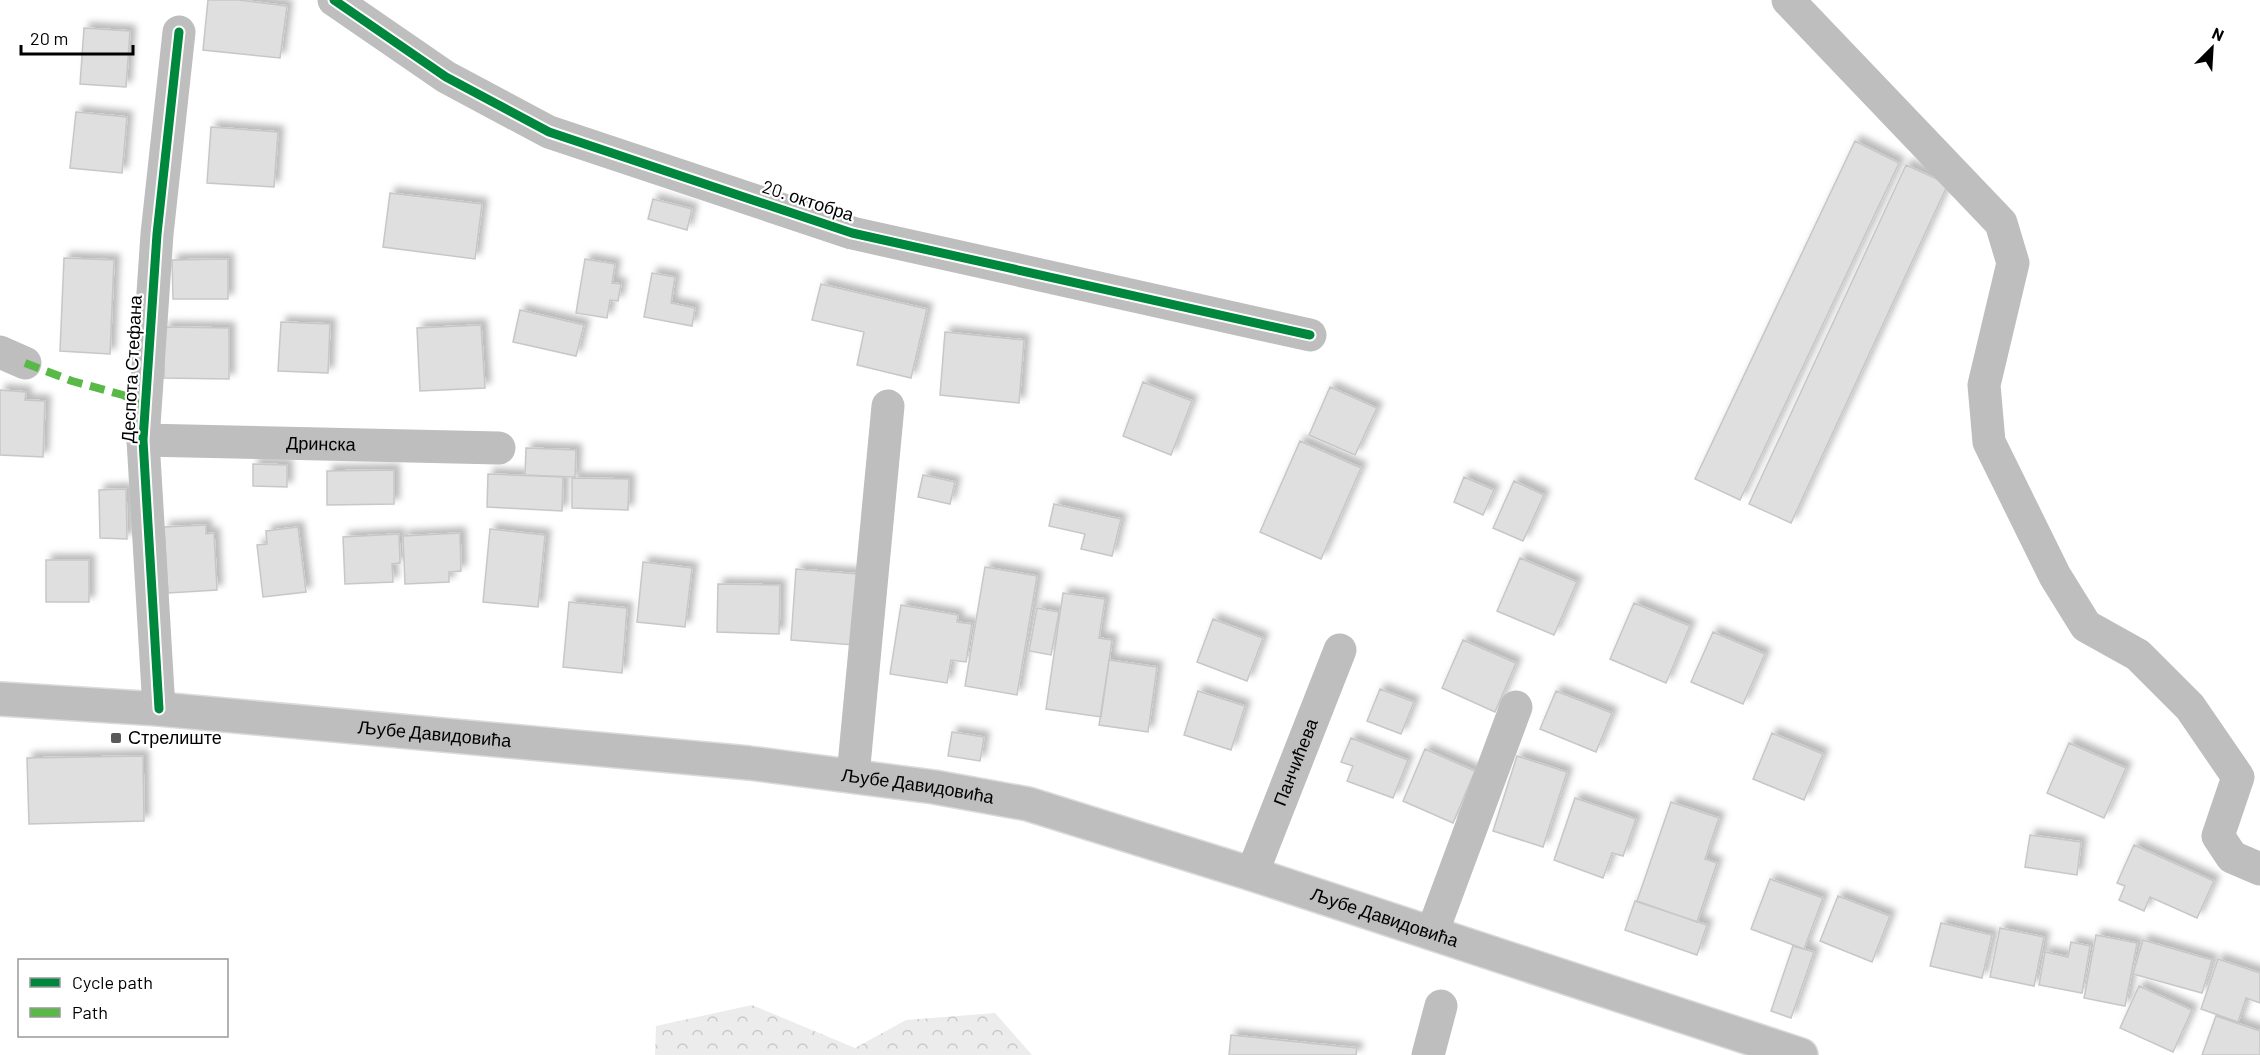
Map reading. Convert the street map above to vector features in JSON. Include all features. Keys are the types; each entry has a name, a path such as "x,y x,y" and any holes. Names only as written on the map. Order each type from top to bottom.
{"street":[{"name":"20. октобра","path":"334,0 447,77 549,132 852,233 1310,335"},
{"path":"1788,0 2001,224 2013,263 1984,385 1989,442 2055,576 2086,626 2138,655 2190,706 2233,769 2238,777 2218,836 2232,857 2260,869"},
{"name":"Деспота Стефана","path":"159,709 143,440 157,234 179,32"},
{"path":"853,776 888,406"},
{"name":"Дринска","path":"143,440 500,448"},
{"name":"Панчићева","path":"1252,874 1340,650"},
{"name":"Љубе Давидовића","path":"0,699 159,709 668,755 934,786 1028,804 1252,874 1801,1055"},
{"path":"1432,933 1516,707"},
{"path":"1428,1055 1441,1006"}],"green space":[{"path":"752,1005 855,1048 906,1020 995,1013 1032,1055 655,1055 656,1026"}],"building":[{"path":"208,0 239,0 287,6 280,58 203,50"},
{"path":"84,28 130,31 126,87 80,84"},
{"path":"76,112 127,117 122,173 70,168"},
{"path":"211,127 278,132 274,187 207,183"},
{"path":"1855,141 1899,163 1740,500 1695,479"},
{"path":"1906,165 1948,184 1791,523 1749,504"},
{"path":"390,193 482,204 475,259 383,247"},
{"path":"653,199 692,209 687,230 648,219"},
{"path":"64,258 114,260 110,354 60,351"},
{"path":"228,259 228,299 173,299 172,260"},
{"path":"585,259 615,264 612,283 621,284 618,301 610,300 607,318 576,313"},
{"path":"652,273 675,277 671,303 695,308 692,326 644,317"},
{"path":"821,284 927,309 911,378 857,365 864,332 812,320"},
{"path":"520,310 584,325 576,356 513,342"},
{"path":"281,322 330,324 328,373 278,371"},
{"path":"481,325 485,388 420,391 417,328"},
{"path":"164,327 229,328 229,379 164,378"},
{"path":"945,332 1024,340 1019,403 940,395"},
{"path":"1143,382 1192,401 1171,455 1123,436"},
{"path":"1330,387 1377,408 1355,455 1309,435"},
{"path":"0,390 26,392 25,400 45,401 43,457 0,455"},
{"path":"1300,441 1361,468 1321,559 1260,532"},
{"path":"526,448 576,450 575,477 525,475"},
{"path":"253,464 287,465 287,487 253,486"},
{"path":"394,470 394,504 327,505 327,471"},
{"path":"488,474 563,477 562,511 487,507"},
{"path":"923,475 955,482 950,504 918,497"},
{"path":"1464,477 1494,490 1483,515 1454,502"},
{"path":"572,478 629,479 628,510 572,508"},
{"path":"1514,481 1544,495 1523,541 1493,528"},
{"path":"126,489 127,539 100,538 99,490"},
{"path":"1054,504 1121,519 1112,556 1081,549 1085,534 1049,526"},
{"path":"206,525 206,534 214,533 217,590 168,593 164,527"},
{"path":"298,527 306,592 263,597 257,545 267,544 266,531"},
{"path":"490,529 545,535 538,607 483,602"},
{"path":"460,533 461,571 449,572 449,582 405,584 403,536"},
{"path":"399,534 400,563 392,564 393,582 345,584 343,537"},
{"path":"1520,558 1577,582 1554,635 1497,611"},
{"path":"46,560 89,560 89,602 46,602"},
{"path":"643,562 692,568 685,627 637,622"},
{"path":"985,567 1037,576 1017,695 965,686"},
{"path":"796,569 859,574 854,645 791,640"},
{"path":"718,584 780,585 779,634 717,632"},
{"path":"1063,593 1105,599 1099,638 1112,640 1101,717 1046,709"},
{"path":"569,602 627,608 622,673 563,667"},
{"path":"1634,603 1690,626 1666,683 1610,659"},
{"path":"901,605 958,615 957,622 972,624 966,662 951,660 947,683 890,674"},
{"path":"1037,608 1059,612 1051,655 1029,651"},
{"path":"1213,619 1263,638 1247,681 1197,662"},
{"path":"1713,632 1765,654 1743,704 1691,682"},
{"path":"1463,640 1516,663 1495,712 1442,688"},
{"path":"1109,660 1157,667 1148,732 1099,725"},
{"path":"1380,689 1414,702 1401,734 1367,721"},
{"path":"1198,691 1245,706 1231,750 1184,735"},
{"path":"1556,691 1612,713 1596,752 1540,729"},
{"path":"952,732 984,737 980,761 948,756"},
{"path":"1772,733 1823,754 1804,800 1753,779"},
{"path":"1351,738 1408,760 1393,798 1347,781 1353,766 1341,762"},
{"path":"2069,743 2126,768 2104,818 2047,793"},
{"path":"1425,749 1475,771 1453,823 1403,801"},
{"path":"143,756 144,821 29,824 27,758"},
{"path":"1517,756 1567,772 1543,847 1493,831"},
{"path":"1575,798 1636,819 1623,856 1612,853 1603,878 1554,860"},
{"path":"1671,802 1719,818 1705,859 1717,863 1697,922 1637,901"},
{"path":"2030,835 2081,842 2077,875 2025,867"},
{"path":"2134,845 2214,881 2197,918 2150,897 2144,911 2119,900 2125,886 2117,883"},
{"path":"1770,879 1823,898 1804,949 1751,929"},
{"path":"1838,896 1890,916 1872,962 1820,941"},
{"path":"1635,901 1707,925 1697,955 1625,930"},
{"path":"1941,923 1992,935 1982,978 1930,966"},
{"path":"2000,928 2044,937 2034,986 1990,977"},
{"path":"2096,935 2137,943 2125,1006 2084,998"},
{"path":"2143,940 2212,960 2202,993 2133,974"},
{"path":"2071,942 2090,946 2082,993 2039,985 2045,952 2068,957"},
{"path":"1793,946 1814,952 1791,1018 1771,1011"},
{"path":"2218,959 2260,973 2260,1003 2246,998 2238,1022 2201,1009"},
{"path":"2139,986 2192,1010 2173,1052 2120,1028"},
{"path":"2216,1016 2260,1031 2260,1055 2202,1055"},
{"path":"1231,1035 1357,1048 1356,1055 1229,1055"}],"marked path":[{"path":"25,363 72,381 123,395 145,406"}],"cycle path":[{"path":"334,0 446,77 549,132 852,233 1310,335"},
{"path":"159,709 143,440 157,234 179,32"}],"place":[{"name":"Стрелиште","path":"116,738"}]}
